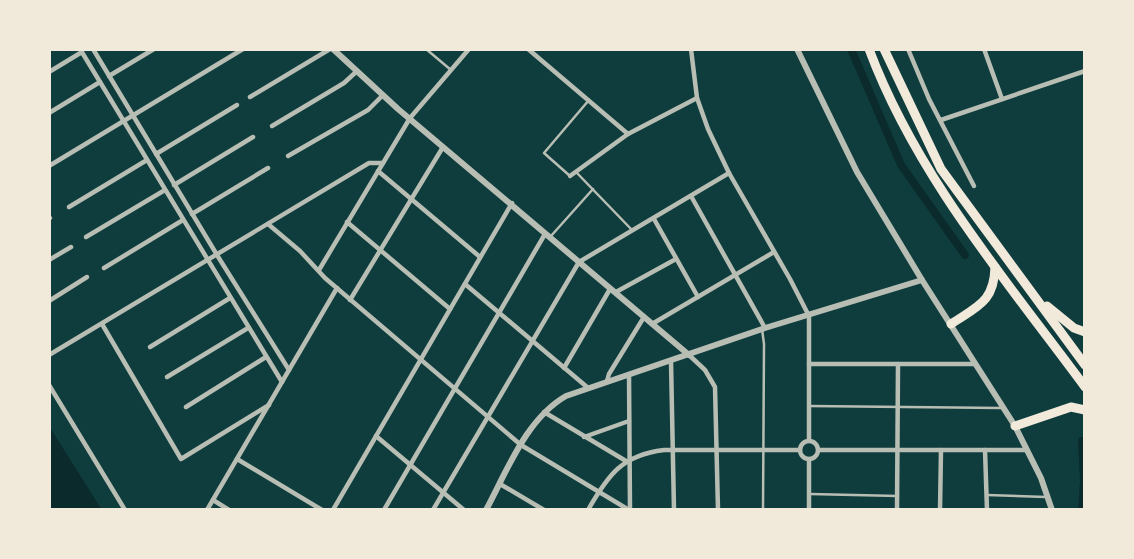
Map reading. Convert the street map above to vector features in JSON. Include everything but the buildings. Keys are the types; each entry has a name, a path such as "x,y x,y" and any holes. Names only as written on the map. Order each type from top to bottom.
{"highway":[{"path":"869,49 926,166 995,267 1085,387"},
{"path":"884,49 938,164 1085,365"},
{"path":"951,324 990,295 995,283 995,267"},
{"path":"1038,298 1074,328 1085,332"},
{"path":"1016,426 1072,407 1085,410"}],"street":[{"path":"93,49 216,255 289,370"},
{"path":"109,76 154,49"},
{"path":"49,166 243,49"},
{"path":"250,97 331,49 689,355 705,370 715,387 718,510"},
{"path":"318,270 410,118 469,49"},
{"path":"528,49 628,134"},
{"path":"691,49 697,98 729,173 809,316 809,440"},
{"path":"797,49 857,172 922,280 1016,426 1049,497 1052,510"},
{"path":"908,49 974,186"},
{"path":"984,49 1002,99"},
{"path":"49,72 81,50 282,382"},
{"path":"272,126 344,83 357,71"},
{"path":"941,120 1085,71"},
{"path":"49,113 100,82"},
{"path":"288,156 368,110 383,95"},
{"path":"570,176 628,134 697,98"},
{"path":"156,154 237,105"},
{"path":"174,185 253,137"},
{"path":"351,300 443,147"},
{"path":"69,207 147,160"},
{"path":"49,355 369,163 383,163"},
{"path":"192,214 268,168"},
{"path":"378,171 480,257"},
{"path":"433,510 579,262 729,173"},
{"path":"86,237 165,190"},
{"path":"691,196 764,329"},
{"path":"333,510 512,203"},
{"path":"654,219 698,297"},
{"path":"104,268 183,220"},
{"path":"347,222 450,309"},
{"path":"268,224 337,288 521,445 630,510"},
{"path":"384,510 500,312 548,236"},
{"path":"49,260 71,247"},
{"path":"652,324 774,252"},
{"path":"564,368 613,291 676,259"},
{"path":"49,301 87,277"},
{"path":"486,510 521,445 544,412 566,396 809,316 826,308 922,280"},
{"path":"465,284 587,387"},
{"path":"207,510 337,288"},
{"path":"150,347 230,298"},
{"path":"607,381 644,317"},
{"path":"102,324 181,459 268,405"},
{"path":"167,377 248,328"},
{"path":"187,407 266,357"},
{"path":"671,360 674,510"},
{"path":"809,364 976,364"},
{"path":"897,510 898,364"},
{"path":"628,374 630,510"},
{"path":"49,385 125,510"},
{"path":"544,412 628,460"},
{"path":"584,437 629,421"},
{"path":"376,436 464,510"},
{"path":"809,440 817,444 819,450 815,458 809,460 801,456 800,450 803,442 809,440"},
{"path":"588,510 611,475 628,460 652,451 800,450"},
{"path":"819,450 1027,450"},
{"path":"940,510 941,450"},
{"path":"985,450 987,510"},
{"path":"237,459 322,510"},
{"path":"809,460 809,510"},
{"path":"500,484 544,510"},
{"path":"213,500 229,510"}],"lane":[{"path":"426,49 451,70"},
{"path":"570,176 544,153 589,100"},
{"path":"576,172 633,231"},
{"path":"548,236 593,189"},
{"path":"763,510 764,329"},
{"path":"809,406 1004,408"},
{"path":"809,494 898,496"},
{"path":"986,495 1049,497"}],"water":[{"path":"49,426 102,510 49,510"}],"waterway":[{"path":"851,49 901,165 965,255"},
{"path":"1082,441 1082,510"}]}
